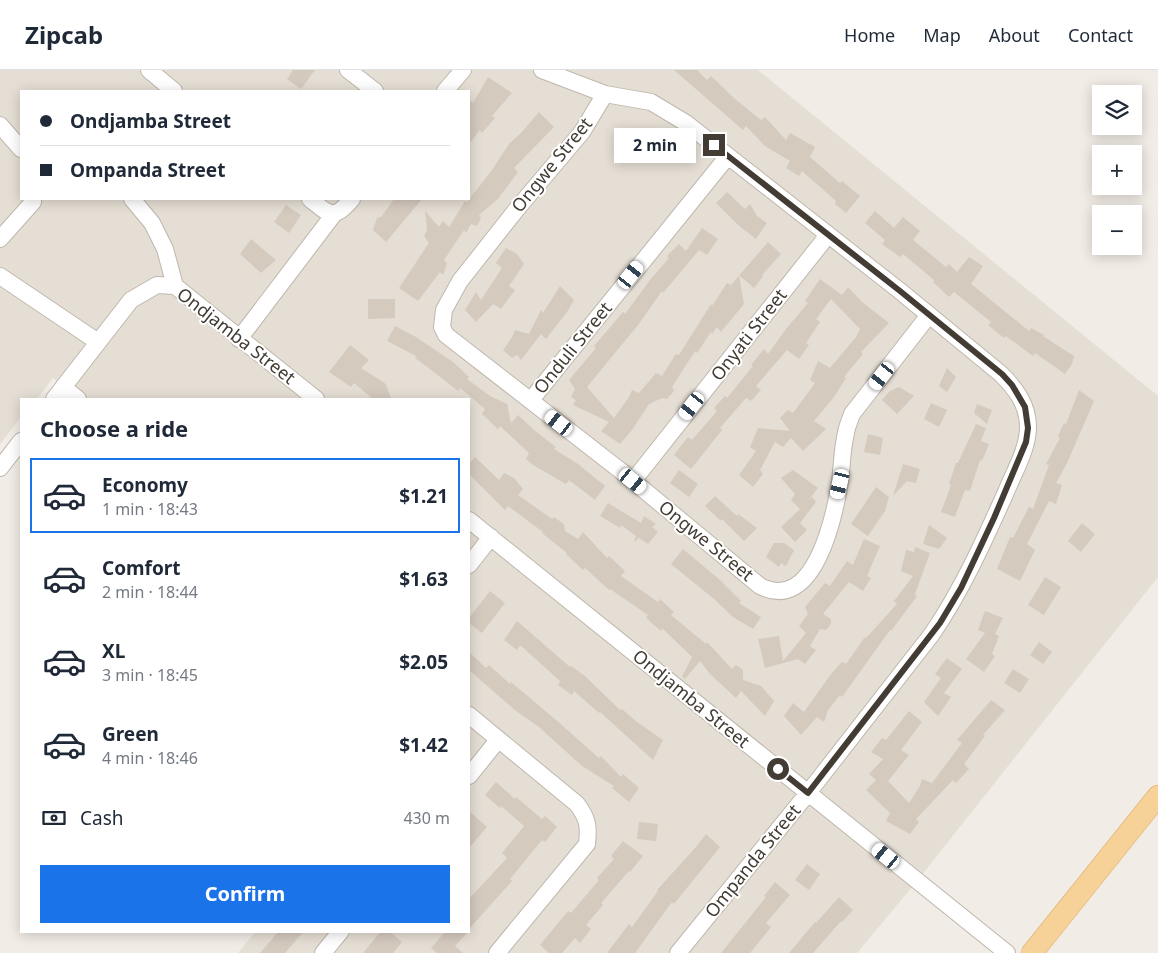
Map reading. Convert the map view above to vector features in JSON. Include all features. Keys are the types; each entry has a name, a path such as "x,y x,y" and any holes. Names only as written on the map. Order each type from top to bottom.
{"main road":[{"path":"1032,953 1158,796"}],"street":[{"path":"149,70 173,90"},
{"path":"348,70 374,90"},
{"path":"446,90 463,70"},
{"name":"Ompanda Street","path":"542,70 605,94 643,100 658,105 686,123 1002,374 1012,385 1025,407 1028,428 1026,442 994,518 961,588 947,612 932,634 808,793 678,953"},
{"name":"Ongwe Street","path":"605,94 582,132 516,210 460,281 444,310 442,327 446,335 633,481 760,586 768,590 789,590 798,585 812,570 820,557 840,484 846,432 852,414 929,315"},
{"path":"0,125 20,148"},
{"name":"Onduli Street","path":"531,400 728,156"},
{"path":"0,239 34,200"},
{"path":"133,200 152,223 165,250 175,286"},
{"path":"311,200 326,212 334,214"},
{"path":"240,339 334,214 342,211 351,200"},
{"name":"Onyati Street","path":"633,481 828,235"},
{"path":"0,276 98,342"},
{"name":"Ondjamba Street","path":"58,393 131,300 157,285 175,286 315,398"},
{"path":"58,393 75,398"},
{"path":"0,468 20,442"},
{"name":"Ondjamba Street","path":"470,521 1006,953"},
{"path":"470,564 491,538"},
{"path":"470,716 576,804 585,815 589,829 587,844 497,953"},
{"path":"470,775 498,740"},
{"path":"323,953 339,933"}],"shaded area":[{"path":"0,70 758,70 1158,396 1158,577 917,881 857,953 238,953 254,933 470,933 470,398 78,398 53,378 38,398 20,398 20,418 0,444"}],"building":[{"path":"293,70 315,70 301,89 287,79"},
{"path":"674,70 697,70 707,80 711,76 761,120 765,117 786,140 790,133 815,147 810,157 840,183 842,181 860,196 846,213 835,204 836,201 802,171 799,176 786,168 790,161 765,146 746,126 743,130"},
{"path":"488,77 512,93 492,116 495,118 482,133 480,130 470,143 470,101 473,103"},
{"path":"539,112 554,127 514,168 518,172 498,199 479,215 481,218 477,226 471,224 466,233 464,230 444,260 447,263 443,275 440,272 418,301 399,288 429,243 424,236 427,230 425,211 439,227 443,221 449,227 465,201 470,200 509,144"},
{"path":"727,192 745,209 750,204 757,216 767,223 756,239 738,225 716,203"},
{"path":"393,200 421,200 386,242 373,230 377,218 382,216"},
{"path":"286,205 301,215 289,233 274,222"},
{"path":"875,211 894,228 903,217 920,231 913,240 946,267 949,264 957,272 969,257 983,266 971,284 1029,331 1031,328 1044,335 1074,356 1072,364 1065,374 1035,353 1033,356 1006,336 1004,338 988,325 991,322 954,292 949,297 933,282 934,280 903,254 900,257 882,244 885,240 865,223"},
{"path":"702,228 718,239 707,255 699,250 663,293 662,291 638,325 587,387 614,418 632,390 639,393 656,373 662,376 676,354 679,355 711,304 712,306 727,283 731,285 739,276 744,304 721,332 717,327 712,334 711,332 697,353 695,351 672,387 674,391 667,399 662,398 649,404 620,444 601,431 609,422 573,405 576,400 571,397 575,389 569,380 596,348 594,346 623,312 625,314 669,258 667,256 679,244 686,251"},
{"path":"251,239 276,260 261,273 240,254"},
{"path":"768,242 781,254 762,275 754,288 739,275"},
{"path":"506,248 517,254 524,264 509,286 515,290 501,309 493,304 476,322 465,310 476,292 481,300 502,268 496,263"},
{"path":"820,279 842,295 848,287 862,302 889,323 861,352 863,354 844,377 846,378 834,397 814,421 826,429 803,451 791,438 783,447 775,442 760,470 763,474 753,487 739,475 756,451 750,447 758,428 790,431 780,418 788,410 793,413 815,383 810,380 818,361 830,368 856,337 860,329 831,299 816,319 820,322 806,343 809,345 799,359 787,350 756,386 761,390 751,401 746,398 720,428 722,430 691,469 674,455 688,437 692,440 717,411 714,408 725,396 727,398 764,349 768,354 808,303 805,301"},
{"path":"560,286 574,300 567,312 546,339 541,334 521,360 517,355 512,358 503,350 515,330 529,334 541,310 543,313"},
{"path":"368,299 395,299 395,318 368,319"},
{"path":"395,326 416,337 453,362 469,377 467,379 490,396 507,404 511,423 518,415 556,447 554,449 578,464 605,486 595,500 569,480 566,484 533,465 526,459 529,453 500,426 498,429 482,414 485,409 460,388 458,391 415,358 416,356 387,341"},
{"path":"350,345 369,360 361,368 386,384 391,398 372,398 354,383 351,387 329,372"},
{"path":"947,368 956,377 947,392 939,386"},
{"path":"899,387 914,396 897,414 882,400 890,391"},
{"path":"1079,390 1094,401 1067,463 1056,483 1062,485 1056,504 1049,501 1027,544 1035,550 1020,581 997,569 1010,537 1013,538 1029,507 1033,509 1049,465 1046,464 1060,438 1058,436 1064,423 1066,424"},
{"path":"931,403 947,410 939,427 924,419"},
{"path":"977,404 992,410 987,424 974,413"},
{"path":"976,424 986,428 981,441 989,444 982,461 980,460 970,491 965,490 955,517 941,512 951,485 949,484 956,463 958,463"},
{"path":"868,434 883,438 880,455 864,452"},
{"path":"475,457 499,480 504,473 514,478 523,489 518,495 552,519 554,517 564,524 565,531 578,539 583,532 607,558 609,556 625,571 621,576 658,602 660,599 674,612 671,615 706,644 707,642 732,669 736,665 743,670 743,680 761,686 774,701 765,716 741,691 736,698 710,674 700,661 685,679 682,677 692,657 662,628 661,631 646,618 648,615 609,590 585,568 583,570 543,532 508,506 505,510 470,475 470,463"},
{"path":"903,464 920,469 916,483 907,481 893,496"},
{"path":"679,470 698,484 689,497 670,483"},
{"path":"793,470 818,488 807,502 812,497 816,502 800,523 807,530 795,542 781,527 800,509 791,500 795,494 781,478"},
{"path":"876,487 889,497 885,511 868,536 851,524"},
{"path":"715,496 737,516 738,514 757,528 744,541 722,519 721,521 705,506"},
{"path":"608,503 641,523 644,516 656,524 652,527 658,532 648,544 639,538 634,542 636,536 621,525 620,528 600,516"},
{"path":"1082,523 1095,534 1081,552 1068,541"},
{"path":"929,525 947,538 939,549 923,544"},
{"path":"864,539 880,546 867,576 871,578 863,591 849,582 823,614 831,619 831,624 826,630 820,629 810,646 816,650 805,664 798,659 765,668 758,639 779,636 783,661 806,633 799,626 808,614 805,607 825,583 830,586 847,561 853,565"},
{"path":"774,543 784,543 794,550 786,566 781,563 779,567 766,557"},
{"path":"915,547 930,553 915,594 917,596 842,697 840,695 828,710 824,722 817,717 801,735 784,716 793,703 804,712 831,674 842,662 846,664 865,637 897,604 894,601 913,576 901,571 906,550 914,552"},
{"path":"683,549 720,580 741,601 739,603 761,617 753,629 733,617 671,564"},
{"path":"1045,577 1061,587 1044,615 1028,605"},
{"path":"490,591 505,603 482,633 470,624 470,617"},
{"path":"985,611 1003,618 995,634 999,636 992,654 995,656 984,672 966,659 985,633 978,630"},
{"path":"517,621 570,667 585,676 620,710 622,709 663,740 653,760 574,691 572,695 558,685 560,681 520,645 517,650 504,640"},
{"path":"1039,642 1052,652 1043,664 1030,655"},
{"path":"470,653 486,668 489,665 510,684 511,682 599,758 601,756 621,777 623,774 639,788 629,802 612,788 614,786 582,766 539,727 516,711 470,671"},
{"path":"947,658 962,669 944,693 951,697 938,716 924,702 941,678 935,674"},
{"path":"1013,669 1029,679 1020,693 1004,683"},
{"path":"991,700 1005,710 983,735 985,736 964,764 969,769 956,783 953,780 916,819 919,822 910,834 886,821 890,813 866,790 876,780 869,774 883,759 871,752 882,738 886,740 909,711 922,722 901,750 909,755 888,781 909,803 920,786 922,779 932,783 962,743 957,740"},
{"path":"496,782 542,819 545,816 557,827 545,842 542,840 510,879 512,881 470,928 470,898 507,858 502,853 524,826 485,795"},
{"path":"470,812 487,827 470,847"},
{"path":"639,822 658,824 656,841 637,839"},
{"path":"706,834 720,847 674,904 672,902 635,953 607,953 629,924 632,927 657,890"},
{"path":"623,841 643,856 601,903 603,905 586,925 591,929 580,943 575,938 562,953 549,953 540,945 568,911 571,913 599,880 597,878 614,859 611,856"},
{"path":"807,864 820,874 809,890 795,880"},
{"path":"775,882 790,895 766,923 771,927 750,953 721,953 766,897 764,896"},
{"path":"839,897 853,910 813,953 789,953 815,922"},
{"path":"277,933 302,933 285,953 260,953"},
{"path":"379,933 391,933 402,942 393,953 363,953"},
{"path":"444,933 467,933 455,946 463,953 437,953 431,948"}],"route":[{"path":"714,145 1002,374 1021,399 1028,417 1026,442 994,518 961,588 932,634 808,793 778,769"}]}
